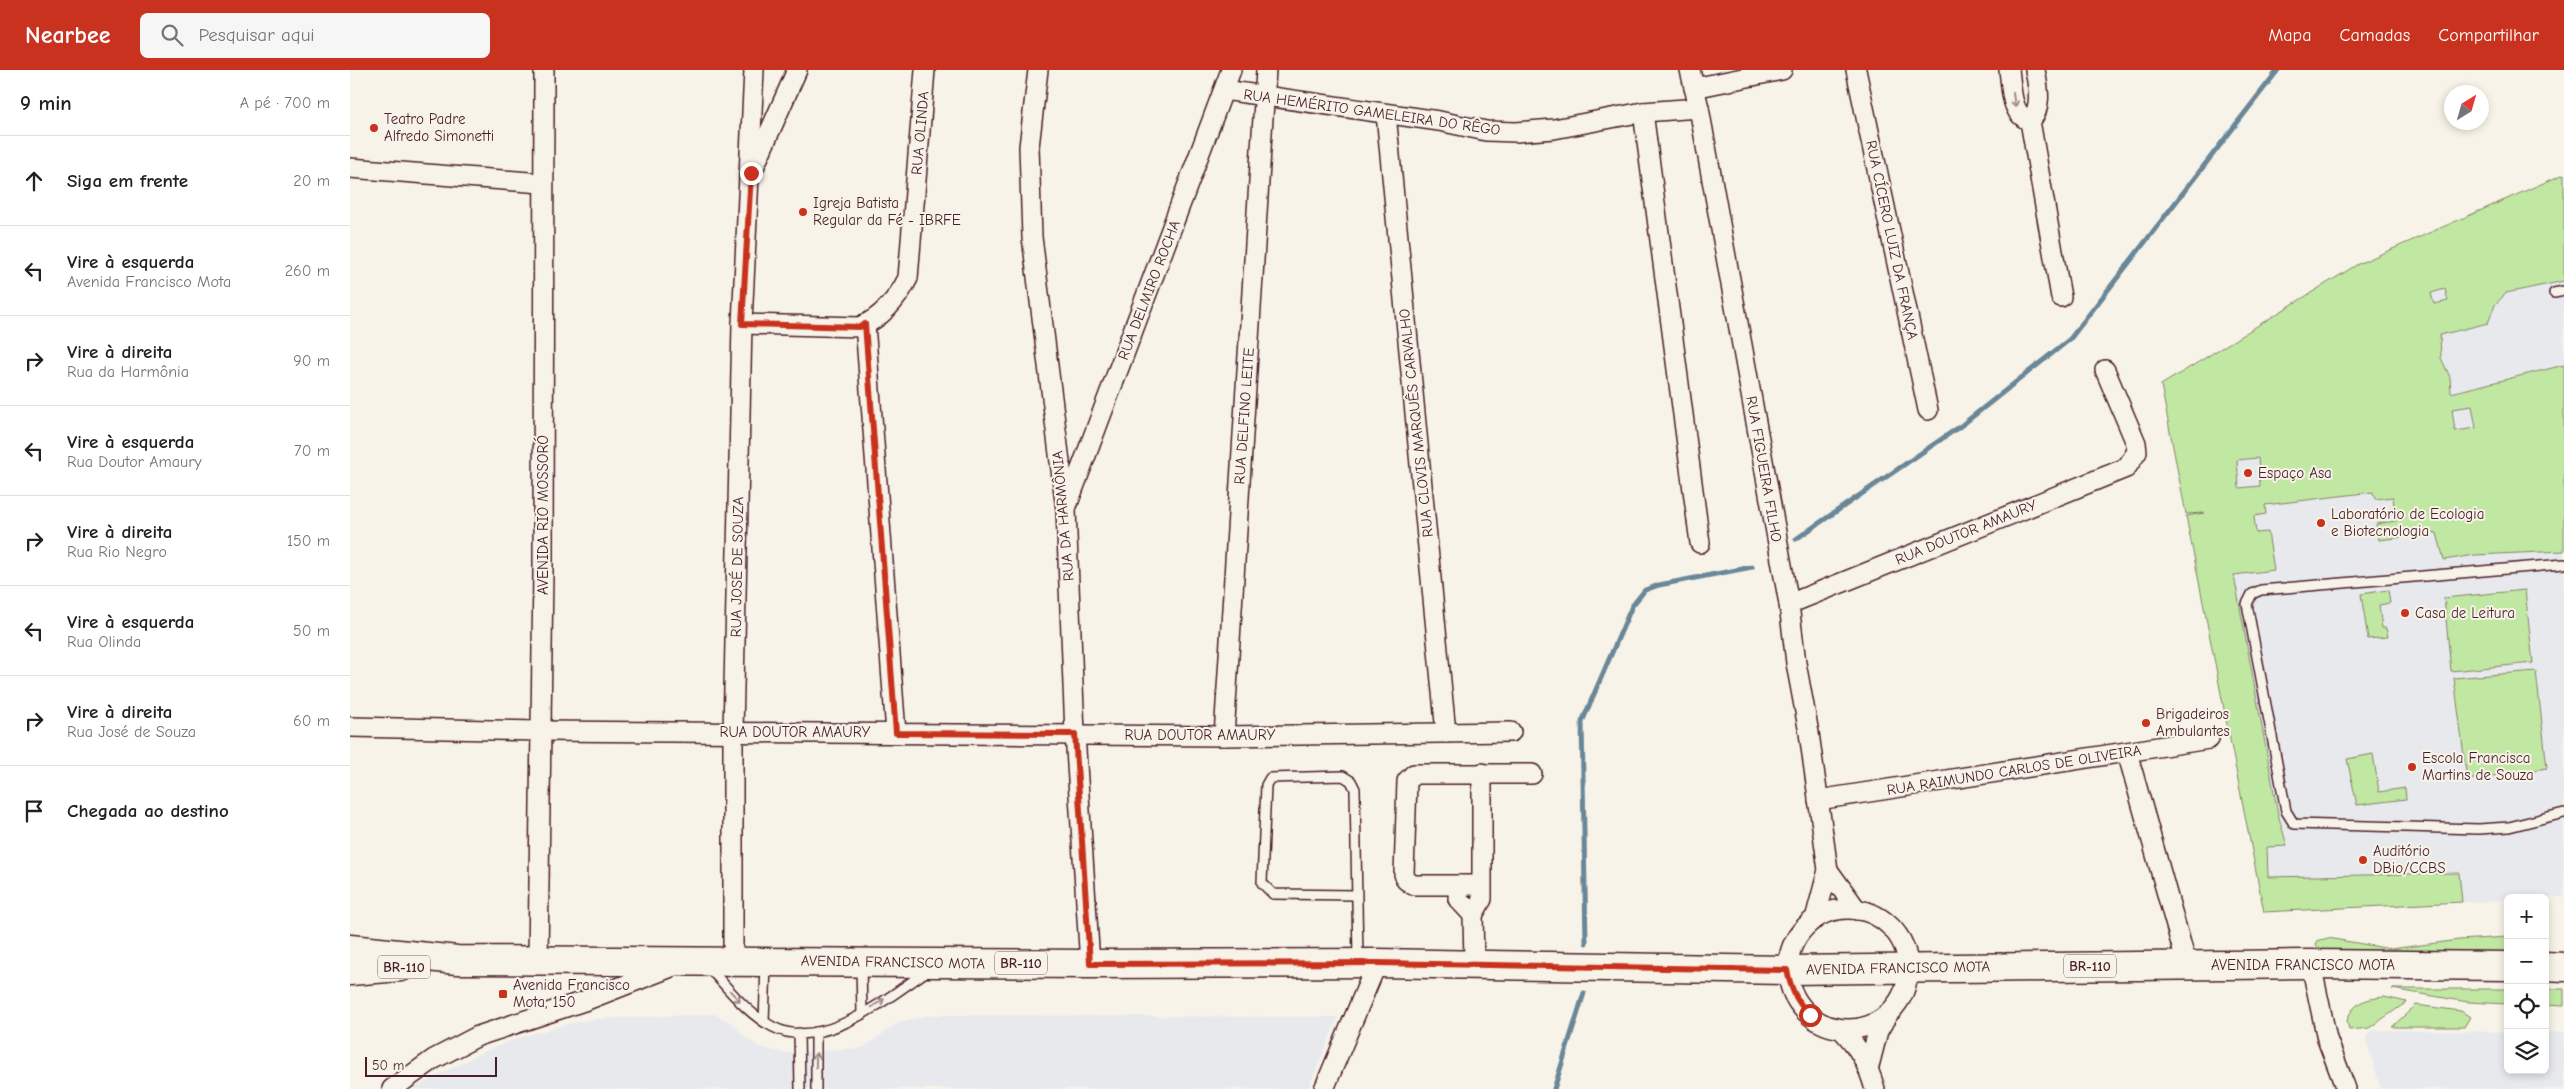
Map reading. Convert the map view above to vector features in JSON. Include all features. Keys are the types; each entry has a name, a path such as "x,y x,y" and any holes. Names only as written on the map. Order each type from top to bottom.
{"main road":[{"name":"BR-110","path":"350,949 457,960"},
{"name":"AVENIDA FRANCISCO MOTA","path":"457,960 733,960 1090,964 1367,963 1787,970 1908,967 2311,964 2504,966"},
{"name":"BR-110","path":"350,971 400,968 457,960"},
{"path":"2549,966 2564,966"}],"street":[{"name":"AVENIDA RIO MOSSORÓ","path":"538,960 543,571 542,183 544,70"},
{"name":"RUA JOSÉ DE SOUZA","path":"733,960 733,732 742,324 751,173 754,70"},
{"name":"RUA JOSÉ DE SOUZA","path":"751,173 797,70"},
{"name":"RUA OLINDA","path":"742,324 860,327 877,319 900,294 908,278 925,70"},
{"name":"RUA DA HARMÔNIA","path":"1038,70 1029,147 1032,236 1066,510 1075,734 1090,964"},
{"name":"RUA DELMIRO ROCHA","path":"1066,510 1231,70"},
{"name":"RUA DELFINO LEITE","path":"1224,736 1266,70"},
{"path":"1692,79 1782,70"},
{"name":"RUA CÍCERO LUIZ DA FRANÇA","path":"1856,70 1928,410"},
{"path":"2009,70 2015,111 2021,118 2030,121"},
{"path":"2035,70 2038,101 2037,110 2030,121 2061,297"},
{"name":"RUA FIGUEIRA FILHO","path":"1692,79 1699,108 1788,604 1818,800 1828,870 1814,918"},
{"name":"RUA HEMÉRITO GAMELEIRA DO RÊGO","path":"1224,90 1486,130 1516,132 1554,129 1643,112 1699,108"},
{"path":"1643,112 1700,543"},
{"name":"RUA CLOVIS MARQUÊS CARVALHO","path":"1386,114 1446,733"},
{"path":"350,168 542,183"},
{"path":"865,324 896,733"},
{"name":"RUA DOUTOR AMAURY","path":"1788,604 2126,468 2137,452 2136,443 2105,370"},
{"name":"RUA DOUTOR AMAURY","path":"350,727 540,732 1224,736 1510,732"},
{"name":"RUA RAIMUNDO CARLOS DE OLIVEIRA","path":"1818,800 2209,739"},
{"path":"2127,752 2187,965"},
{"path":"1474,964 1473,915 1482,899 1482,773"},
{"path":"1481,885 1413,885 1406,880 1404,874 1407,781 1414,774 1532,774"},
{"name":"RUA FIGUEIRA FILHO","path":"1828,870 1857,910"},
{"path":"1459,886 1458,899 1473,915"},
{"path":"1868,1066 1878,1031 1900,1000 1906,984 1908,967 1905,951 1898,936 1887,923 1873,914 1842,909 1814,918 1794,940 1789,955 1787,970 1790,987 1798,1002 1810,1015 1824,1024 1841,1029 1858,1028 1875,1023 1889,1013"},
{"name":"AVENIDA FRANCISCO MOTA","path":"392,1089 434,1058 478,1036 587,1000 695,960"},
{"path":"1324,1089 1367,963"},
{"path":"2311,964 2327,1039 2346,1089"},
{"path":"1841,1029 1852,1040 1868,1066 1875,1089"}],"lane":[{"path":"2554,293 2564,291"},
{"path":"2564,564 2262,590 2252,594 2247,604 2286,811 2294,824 2486,828 2509,827 2564,813"},
{"path":"1356,895 1273,894 1266,890 1262,883 1266,785 1270,778 1343,776 1351,781 1355,789 1356,895 1367,963"},
{"path":"695,960 764,1022 774,1028 799,1033 816,1032 840,1026 862,1014 939,963"},
{"path":"764,1022 766,961"},
{"path":"861,962 862,1014"},
{"path":"816,1032 816,1089"},
{"path":"799,1033 800,1089"}],"shaded area":[{"path":"2564,174 2564,897 2549,897 2549,894 2504,894 2504,900 2264,912 2225,703 2161,385"},
{"path":"714,1014 732,1023 747,1039 760,1047 784,1053 863,1048 899,1022 929,1015 1338,1017 1308,1089 412,1089 481,1053 518,1038 572,1023 596,1019"},
{"path":"2373,1030 2504,1032 2504,1074 2549,1074 2549,1032 2564,1032 2564,1089 2381,1089 2366,1035"}],"green space":[{"path":"2564,174 2564,281 2506,293 2495,305 2488,323 2440,335 2441,358 2450,377 2451,393 2564,365 2564,551 2475,555 2444,560 2437,533 2379,540 2376,524 2396,521 2393,497 2375,499 2373,492 2265,505 2266,514 2254,516 2256,533 2268,532 2274,570 2234,575 2278,814 2287,846 2267,847 2268,877 2459,873 2462,902 2264,912 2186,516 2204,513 2186,514 2161,385 2358,264","holes":["2445,289 2448,301 2434,304 2431,293","2472,406 2476,428 2455,431 2452,409","2258,458 2260,486 2239,488 2237,460"]},
{"path":"2388,590 2390,603 2379,605 2382,628 2386,628 2388,637 2368,639 2361,594"},
{"path":"2525,590 2533,663 2451,671 2444,598"},
{"path":"2536,671 2547,768 2467,780 2454,678"},
{"path":"2373,754 2379,792 2405,788 2406,799 2357,805 2347,759"},
{"path":"2504,937 2504,956 2321,951 2316,945 2317,941 2328,938 2391,949 2459,940"},
{"path":"2392,989 2504,989 2504,1004 2468,1002"},
{"path":"2549,989 2564,989 2564,1006 2549,1005"},
{"path":"2384,997 2407,1002 2369,1028 2349,1030 2347,1020 2357,1005 2366,1000"},
{"path":"2416,1005 2461,1011 2470,1017 2464,1027 2392,1027"}],"waterway":[{"path":"1796,539 1962,425 2070,339 2278,70"},
{"path":"1586,943 1582,722 1632,606 1645,590 1659,585 1752,567"},
{"path":"1554,1089 1584,993"}],"place":[{"name":"Teatro Padre Alfredo Simonetti","path":"374,128"},
{"name":"Igreja Batista Regular da Fé - IBRFE","path":"803,212"},
{"name":"Espaço Asa","path":"2248,473"},
{"name":"Laboratório de Ecologia e Biotecnologia","path":"2321,523"},
{"name":"Casa de Leitura","path":"2405,613"},
{"name":"Brigadeiros Ambulantes","path":"2146,723"},
{"name":"Escola Francisca Martins de Souza","path":"2412,767"},
{"name":"Auditório DBio/CCBS","path":"2363,860"},
{"name":"Avenida Francisco Mota, 150","path":"503,994"}],"route":[{"path":"751,173 742,324 860,327 865,324 896,733 1075,734 1090,964 1377,963 1787,970 1790,987 1798,1002 1810,1015"}]}
